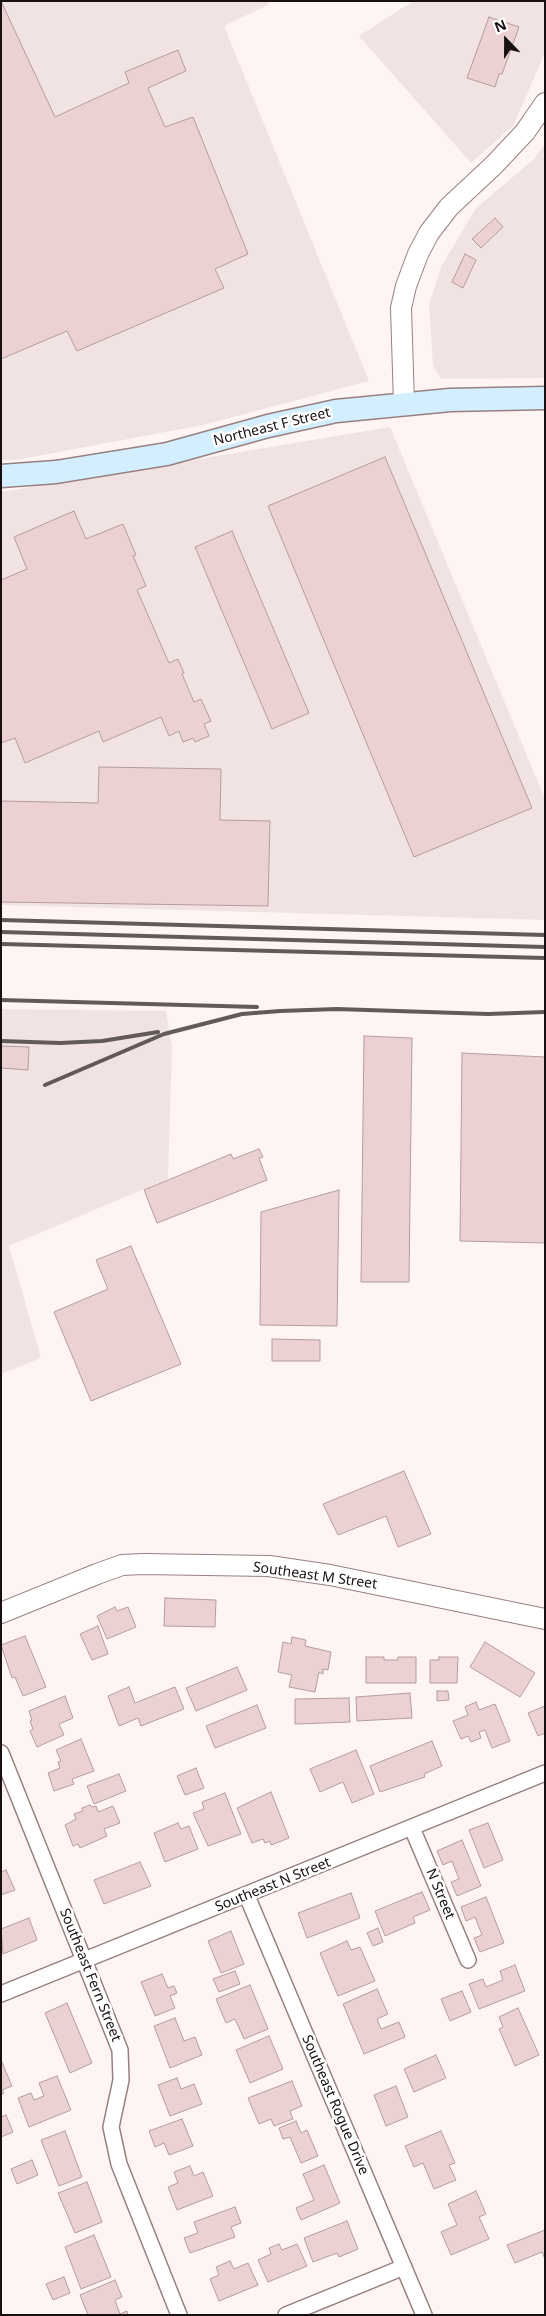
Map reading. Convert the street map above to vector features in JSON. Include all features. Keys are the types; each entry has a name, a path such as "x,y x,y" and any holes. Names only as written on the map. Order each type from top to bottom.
{"main road":[{"name":"Northeast F Street","path":"1,476 56,472 167,454 268,426 336,411 450,400 545,398"}],"street":[{"path":"404,404 401,308 406,286 418,254 429,233 449,207 526,132 545,103"},
{"name":"Southeast M Street","path":"1,1613 122,1565 143,1564 269,1566 330,1576 545,1619"},
{"name":"Southeast Fern Street","path":"1,1753 120,2050 122,2080 111,2127 119,2164 179,2315"},
{"name":"Southeast N Street","path":"1,1994 247,1896 545,1773"},
{"name":"N Street","path":"412,1828 468,1960"},
{"name":"Southeast Rogue Drive","path":"247,1896 424,2315"},
{"path":"286,2315 404,2267"}],"shaded area":[{"path":"1,1 270,1 268,5 224,26 369,381 203,425 16,460 1,460"},
{"path":"413,1 545,1 545,53 513,126 471,163 359,36"},
{"path":"545,144 545,378 441,379 433,366 429,305 441,267 476,208 533,160"},
{"path":"390,427 545,799 545,920 1,905 1,492"},
{"path":"1,1009 166,1011 172,1047 168,1179 9,1246 41,1358 1,1374"}],"building":[{"path":"1,1 55,117 129,83 125,72 178,50 186,71 148,88 165,127 193,117 248,254 215,269 224,288 77,351 67,331 1,359"},
{"path":"489,17 519,27 502,74 499,74 495,87 467,78"},
{"path":"495,218 503,227 481,248 472,239"},
{"path":"465,254 476,260 463,288 452,282"},
{"path":"385,457 532,808 414,857 268,506"},
{"path":"74,511 86,539 123,524 136,555 133,556 146,586 137,590 169,663 178,659 194,702 201,699 211,721 204,724 209,736 195,742 193,738 183,742 179,731 169,736 161,717 103,742 99,731 25,763 15,738 1,743 1,580 27,569 14,537"},
{"path":"232,531 309,713 272,729 195,547"},
{"path":"99,767 221,769 220,820 270,821 268,906 1,902 1,801 98,803"},
{"path":"364,1036 412,1038 409,1282 361,1282"},
{"path":"1,1046 29,1047 28,1070 1,1068"},
{"path":"462,1053 545,1057 545,1243 460,1241"},
{"path":"259,1149 263,1157 259,1158 267,1180 157,1223 144,1190 231,1154 233,1159"},
{"path":"339,1190 337,1326 260,1325 261,1212"},
{"path":"131,1246 181,1364 91,1401 54,1312 108,1289 96,1260"},
{"path":"272,1339 320,1340 320,1361 272,1361"},
{"path":"404,1471 431,1534 398,1547 386,1516 338,1535 323,1504"},
{"path":"165,1598 216,1600 215,1627 164,1626"},
{"path":"115,1607 117,1611 128,1607 136,1627 107,1639 97,1616"},
{"path":"98,1626 108,1654 92,1660 80,1634"},
{"path":"25,1636 46,1687 23,1696 15,1677 12,1678 1,1645"},
{"path":"292,1637 306,1640 305,1646 331,1652 328,1670 323,1669 323,1674 319,1672 315,1692 289,1687 292,1675 278,1672 283,1642 291,1644"},
{"path":"485,1642 535,1673 520,1697 470,1667"},
{"path":"366,1657 384,1657 384,1660 398,1660 398,1657 416,1657 416,1683 366,1683"},
{"path":"439,1657 458,1657 457,1683 430,1683 430,1660 439,1660"},
{"path":"237,1667 247,1690 196,1711 186,1688"},
{"path":"129,1687 135,1703 175,1687 184,1709 141,1726 138,1718 119,1726 108,1696"},
{"path":"437,1691 448,1691 449,1700 437,1701"},
{"path":"410,1693 412,1718 357,1721 356,1697"},
{"path":"65,1696 73,1718 59,1724 64,1735 37,1747 30,1731 33,1729 29,1711"},
{"path":"349,1698 350,1722 295,1724 295,1699"},
{"path":"476,1702 479,1710 495,1704 510,1741 492,1748 485,1730 479,1732 481,1738 471,1742 468,1736 461,1739 453,1721 468,1715 465,1707"},
{"path":"257,1705 266,1728 215,1748 206,1726"},
{"path":"545,1706 545,1733 538,1736 528,1713"},
{"path":"81,1739 94,1771 72,1779 74,1784 54,1791 48,1773 60,1768 58,1762 61,1761 56,1750"},
{"path":"432,1741 442,1766 424,1774 425,1777 380,1792 370,1766"},
{"path":"356,1750 374,1794 352,1803 343,1782 320,1792 310,1769"},
{"path":"196,1768 204,1788 185,1795 177,1776"},
{"path":"119,1774 126,1791 94,1804 87,1786"},
{"path":"271,1792 289,1838 271,1845 270,1841 265,1843 263,1839 252,1843 237,1808"},
{"path":"225,1793 241,1834 208,1846 193,1813 204,1809 202,1802"},
{"path":"90,1805 92,1807 96,1806 98,1812 113,1806 120,1823 104,1829 107,1836 80,1848 78,1844 73,1846 65,1825 76,1819 74,1814 83,1811 82,1808"},
{"path":"178,1823 181,1829 189,1826 198,1849 165,1862 154,1833"},
{"path":"488,1823 503,1860 484,1868 469,1830"},
{"path":"462,1840 481,1886 457,1896 451,1882 459,1879 452,1861 443,1865 437,1851"},
{"path":"140,1862 151,1886 104,1904 94,1880"},
{"path":"6,1870 15,1890 1,1895 1,1872"},
{"path":"422,1892 430,1910 413,1917 415,1923 385,1936 375,1911"},
{"path":"351,1893 360,1918 307,1938 298,1913"},
{"path":"486,1897 504,1943 480,1952 474,1938 482,1935 475,1917 466,1921 461,1907"},
{"path":"29,1918 37,1940 3,1954 1,1929"},
{"path":"378,1928 383,1942 373,1946 367,1933"},
{"path":"231,1931 244,1964 221,1973 208,1941"},
{"path":"347,1941 351,1950 360,1947 375,1981 338,1996 320,1953"},
{"path":"515,1965 525,1991 479,2009 469,1984 483,1979 486,1987 503,1980 500,1971"},
{"path":"235,1971 240,1984 219,1992 213,1979"},
{"path":"162,1974 168,1988 174,1986 177,1993 170,1996 175,2008 155,2016 141,1982"},
{"path":"250,1985 268,2029 244,2039 235,2019 226,2023 216,1999"},
{"path":"377,1989 388,2014 377,2019 381,2029 399,2022 405,2037 364,2054 343,2004"},
{"path":"462,1991 471,2012 450,2021 441,1999"},
{"path":"67,2003 92,2063 70,2073 45,2013"},
{"path":"518,2008 539,2055 515,2066 499,2029 503,2027 499,2017"},
{"path":"175,2018 184,2041 195,2037 202,2055 170,2068 154,2026"},
{"path":"269,2036 283,2069 250,2083 236,2050"},
{"path":"436,2055 446,2078 414,2092 404,2069"},
{"path":"1,2060 12,2086 2,2090 4,2093 1,2095"},
{"path":"57,2076 71,2110 29,2127 18,2098 31,2093 34,2100 44,2096 39,2083"},
{"path":"177,2078 181,2089 194,2084 202,2104 170,2116 158,2085"},
{"path":"292,2081 302,2106 290,2111 293,2119 274,2126 271,2119 259,2124 248,2098"},
{"path":"396,2086 408,2117 386,2126 374,2095"},
{"path":"6,2115 13,2132 1,2137 1,2117"},
{"path":"182,2119 193,2146 169,2155 164,2143 155,2147 149,2131"},
{"path":"296,2121 301,2133 307,2130 318,2156 301,2163 290,2137 283,2139 279,2128"},
{"path":"65,2131 82,2177 59,2186 41,2140"},
{"path":"441,2131 455,2163 449,2165 456,2180 434,2189 423,2163 414,2167 405,2146"},
{"path":"32,2160 38,2175 17,2184 11,2169"},
{"path":"324,2165 340,2203 301,2220 296,2208 314,2200 303,2174"},
{"path":"190,2166 194,2176 203,2172 213,2196 177,2210 168,2187 178,2183 174,2172"},
{"path":"87,2182 102,2222 75,2233 58,2193"},
{"path":"476,2191 486,2214 479,2217 489,2239 451,2255 441,2232 457,2225 448,2204"},
{"path":"235,2207 241,2223 231,2227 235,2237 190,2253 184,2238 198,2233 194,2222"},
{"path":"347,2221 358,2249 339,2257 337,2253 313,2262 304,2238"},
{"path":"545,2230 545,2259 542,2252 515,2263 507,2245"},
{"path":"94,2235 111,2277 81,2289 65,2247"},
{"path":"279,2244 282,2250 297,2244 307,2266 268,2282 258,2260 271,2254 269,2248"},
{"path":"230,2261 234,2269 248,2263 258,2285 219,2301 210,2279 219,2275 216,2267"},
{"path":"64,2277 70,2293 53,2300 46,2284"},
{"path":"115,2280 122,2297 115,2300 120,2314 127,2311 128,2315 88,2315 80,2295"}],"railway":[{"path":"1,920 545,935"},
{"path":"1,932 545,947"},
{"path":"1,944 545,958"},
{"path":"1,1000 257,1007"},
{"path":"45,1085 164,1034 242,1014 337,1009 488,1014 545,1012"},
{"path":"1,1041 60,1043 102,1041 158,1032"}]}
